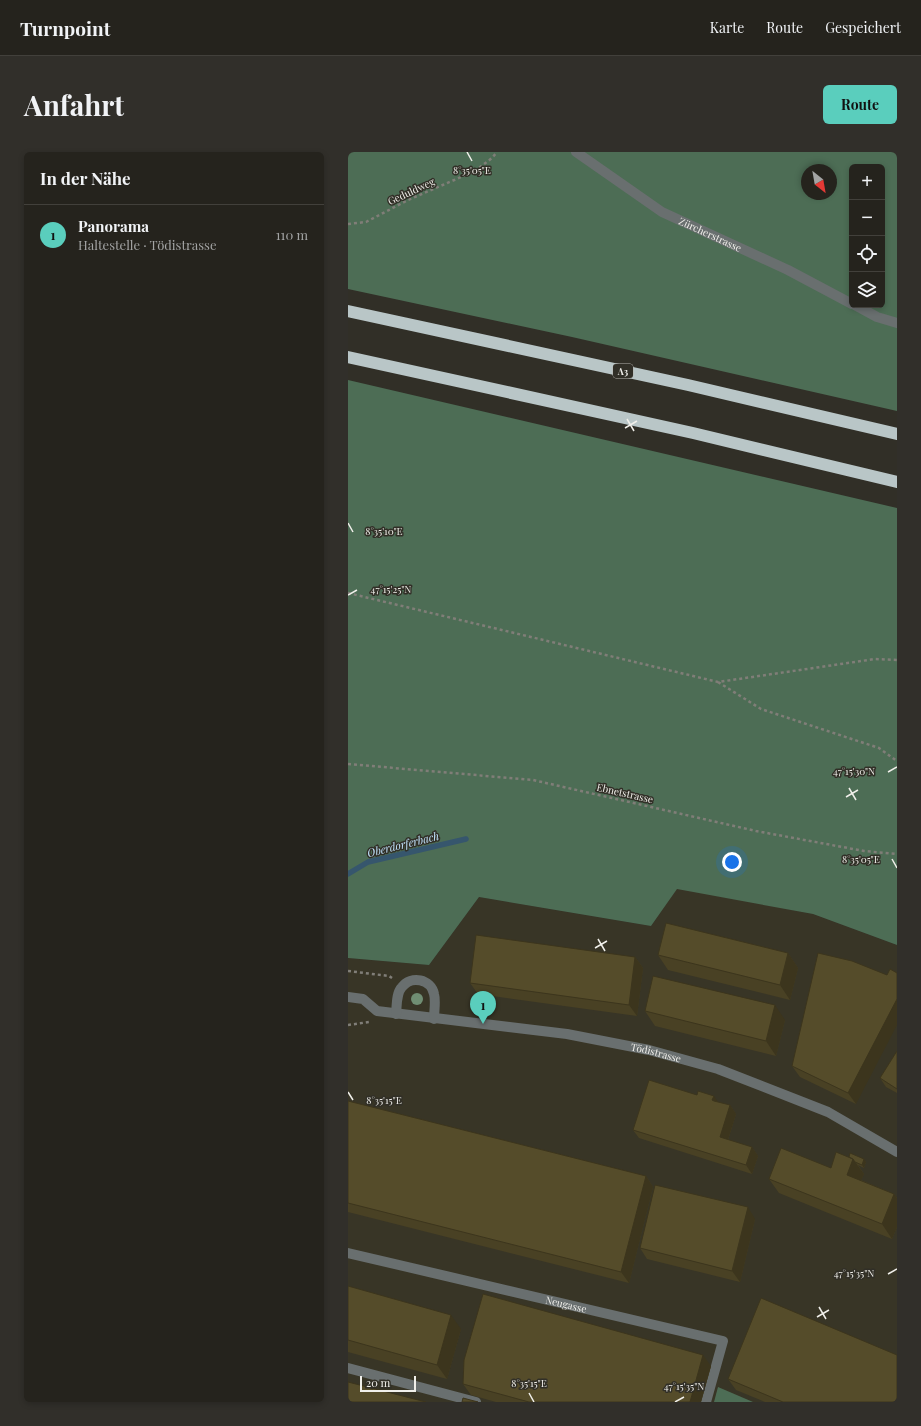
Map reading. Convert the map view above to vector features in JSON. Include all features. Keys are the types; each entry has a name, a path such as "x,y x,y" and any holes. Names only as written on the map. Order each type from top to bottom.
{"highway":[{"name":"A3","path":"348,311 688,385 897,434"},
{"path":"348,356 693,433 897,482"}],"street":[{"name":"Zürcherstrasse","path":"576,152 662,212 788,270 849,302"},
{"name":"Zürcherstrasse","path":"860,308 877,317 897,323"},
{"path":"396,1014 399,992 402,986 407,982 421,980 432,988 435,995 434,1019"},
{"name":"Tödistrasse","path":"348,997 363,999 377,1011 567,1034 649,1050 718,1069 828,1112 897,1152"},
{"name":"Neugasse","path":"348,1253 723,1341 706,1402"},
{"path":"348,1368 476,1402"}],"path":[{"name":"Geduldweg","path":"348,224 366,222 408,200 475,171 492,158 497,152"},
{"path":"348,593 718,682 761,709 880,748 897,761"},
{"path":"718,682 875,659 897,660"},
{"name":"Ebnetstrasse","path":"348,764 533,780 756,831 864,851 897,854"},
{"path":"348,971 389,976 402,986"},
{"path":"348,1025 372,1022"}],"shaded area":[{"path":"677,888 813,914 897,945 897,1402 348,1402 348,958 429,965 479,897 651,926"}],"green space":[{"path":"348,152 897,152 897,411 572,337 348,289"},
{"path":"348,380 897,508 897,945 813,914 677,889 651,926 479,897 429,965 348,958"},
{"path":"718,1387 753,1402 714,1402"}],"building":[{"path":"666,923 788,953 780,985 658,955"},
{"path":"476,935 635,957 629,1005 470,983"},
{"path":"818,953 852,961 887,975 890,969 897,973 897,999 848,1093 792,1066"},
{"path":"653,976 775,1005 766,1041 645,1011"},
{"path":"897,1051 897,1089 880,1078"},
{"path":"649,1080 697,1095 698,1091 714,1096 712,1100 714,1101 730,1105 720,1137 752,1147 746,1165 633,1130"},
{"path":"348,1101 646,1176 621,1272 348,1203"},
{"path":"781,1148 831,1168 836,1152 853,1159 847,1175 894,1194 882,1224 769,1179"},
{"path":"850,1153 864,1159 862,1165 849,1157"},
{"path":"655,1185 748,1207 732,1271 640,1248"},
{"path":"348,1286 451,1315 437,1365 348,1340"},
{"path":"483,1294 703,1355 690,1402 529,1402 463,1384 464,1360"},
{"path":"761,1298 897,1355 897,1402 783,1402 728,1379"},
{"path":"348,1382 426,1402 348,1402"},
{"path":"463,1398 478,1402 462,1402"}],"waterway":[{"name":"Oberdorferbach","path":"348,874 368,862 466,839"}],"place":[{"name":"Panorama","path":"483,1024"}]}
